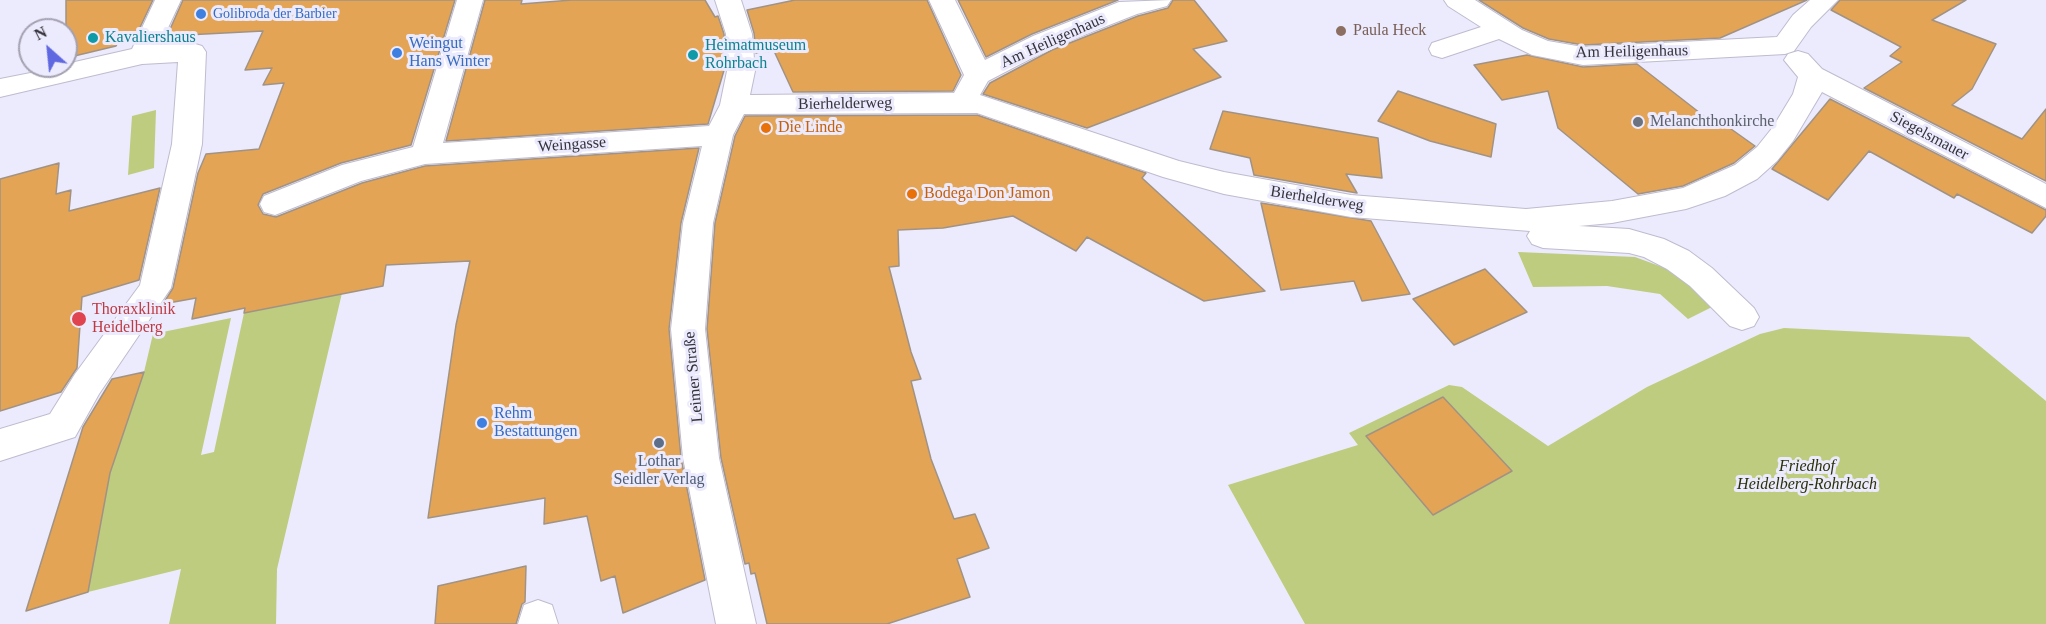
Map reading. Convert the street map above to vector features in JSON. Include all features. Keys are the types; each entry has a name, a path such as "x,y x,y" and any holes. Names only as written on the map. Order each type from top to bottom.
{"street":[{"path":"142,55 168,0"},
{"path":"425,154 470,0"},
{"name":"Leimer Straße","path":"728,0 739,34 741,71 734,105 719,135 698,223 688,328 702,458 729,622"},
{"path":"942,0 978,75 962,102"},
{"name":"Am Heiligenhaus","path":"978,75 1042,42 1128,8 1158,0"},
{"name":"Am Heiligenhaus","path":"1457,0 1502,29 1542,49 1583,56 1785,45"},
{"path":"1812,75 1785,45 1802,21 1825,0"},
{"path":"1442,50 1502,29"},
{"path":"0,88 142,55 192,52 187,144 154,288 87,384 62,426 0,445"},
{"name":"Bierhelderweg","path":"734,105 962,102 980,104 1174,170 1224,183 1351,206 1536,219 1612,212 1686,198 1714,188 1746,172 1767,154 1783,134 1808,94 1812,75"},
{"name":"Siegelsmauer","path":"1812,75 2046,197"},
{"name":"Weingasse","path":"276,204 352,172 425,154 719,135"},
{"path":"1403,211 1438,231 1629,241 1653,248 1678,260 1701,277 1742,317"}],"green space":[{"path":"156,110 154,168 128,175 132,116"},
{"path":"1518,252 1635,257 1673,271 1712,307 1688,319 1660,294 1607,286 1533,287"},
{"path":"342,293 277,569 276,624 169,624 181,569 88,592 110,473 144,372 153,334 231,318 201,455 214,452 244,313"},
{"name":"Friedhof Heidelberg-Rohrbach","path":"1784,328 1969,337 2046,401 2046,624 1305,624 1228,485 1358,445 1349,433 1449,385 1462,387 1548,446 1647,387 1760,334"}],"building":[{"path":"66,0 153,0 135,38 120,39 116,46 78,55 78,18 66,18"},
{"path":"183,0 455,0 411,145 341,163 263,194 258,205 263,214 276,217 362,183 425,166 699,148 681,223 669,329 681,458 705,580 623,613 615,576 601,581 587,516 544,524 545,498 428,518 456,325 470,261 386,265 383,286 244,313 245,308 192,319 196,298 163,304 173,288 198,173 206,154 259,149 284,83 263,85 272,68 245,70 263,31 167,36"},
{"path":"485,0 522,0 521,4 572,0 705,0 715,17 718,16 724,34 725,67 708,124 446,141"},
{"path":"795,0 927,0 961,75 953,91 793,92 774,51 756,53 754,33 747,10"},
{"path":"958,0 1118,0 1032,34 986,57"},
{"path":"1173,0 1194,0 1227,41 1193,49 1221,77 1087,128 983,94 990,83 1052,50 1138,16 1168,8"},
{"path":"1479,0 1807,0 1720,38 1583,45 1549,39 1523,28"},
{"path":"1840,0 1966,0 1932,20 1996,44 1972,89 1952,105 2022,139 2046,109 2046,181 1864,88 1902,62 1890,56 1901,47 1831,10"},
{"path":"1527,55 1583,67 1637,64 1718,127 1724,124 1755,146 1734,163 1683,186 1638,194 1558,128 1548,91 1502,100 1474,65"},
{"path":"1398,91 1496,124 1491,157 1430,141 1378,121"},
{"path":"1830,99 2046,210 2046,216 2032,233 1957,194 1954,198 1869,151 1828,200 1772,169"},
{"path":"1223,111 1378,138 1382,178 1346,174 1357,193 1254,175 1250,158 1210,149"},
{"path":"977,115 1146,173 1142,178 1265,291 1204,301 1087,237 1076,251 1013,216 943,228 898,230 899,266 889,267 911,352 921,379 911,381 931,459 954,519 975,514 989,548 957,559 970,597 887,624 767,624 755,573 751,574 749,563 745,564 721,458 707,329 715,223 735,136 745,116"},
{"path":"59,163 56,194 71,190 69,211 160,188 139,280 82,297 77,368 61,392 0,411 0,179"},
{"path":"1261,203 1371,221 1410,294 1362,301 1354,281 1281,290"},
{"path":"1485,269 1527,312 1454,345 1413,299"},
{"path":"144,372 110,473 88,592 26,611 83,427 112,379"},
{"path":"1443,397 1512,471 1433,515 1366,436"},
{"path":"526,566 525,602 522,604 516,624 435,624 438,586"}],"place":[{"name":"Golibroda der Barbier","path":"201,14"},
{"name":"Paula Heck","path":"1341,31"},
{"name":"Kavaliershaus","path":"93,38"},
{"name":"Weingut Hans Winter","path":"397,53"},
{"name":"Heimatmuseum Rohrbach","path":"693,55"},
{"name":"Melanchthonkirche","path":"1638,122"},
{"name":"Die Linde","path":"766,128"},
{"name":"Bodega Don Jamon","path":"912,194"},
{"name":"Thoraxklinik Heidelberg","path":"79,319"},
{"name":"Rehm Bestattungen","path":"482,423"},
{"name":"Lothar Seidler Verlag","path":"659,443"}]}
